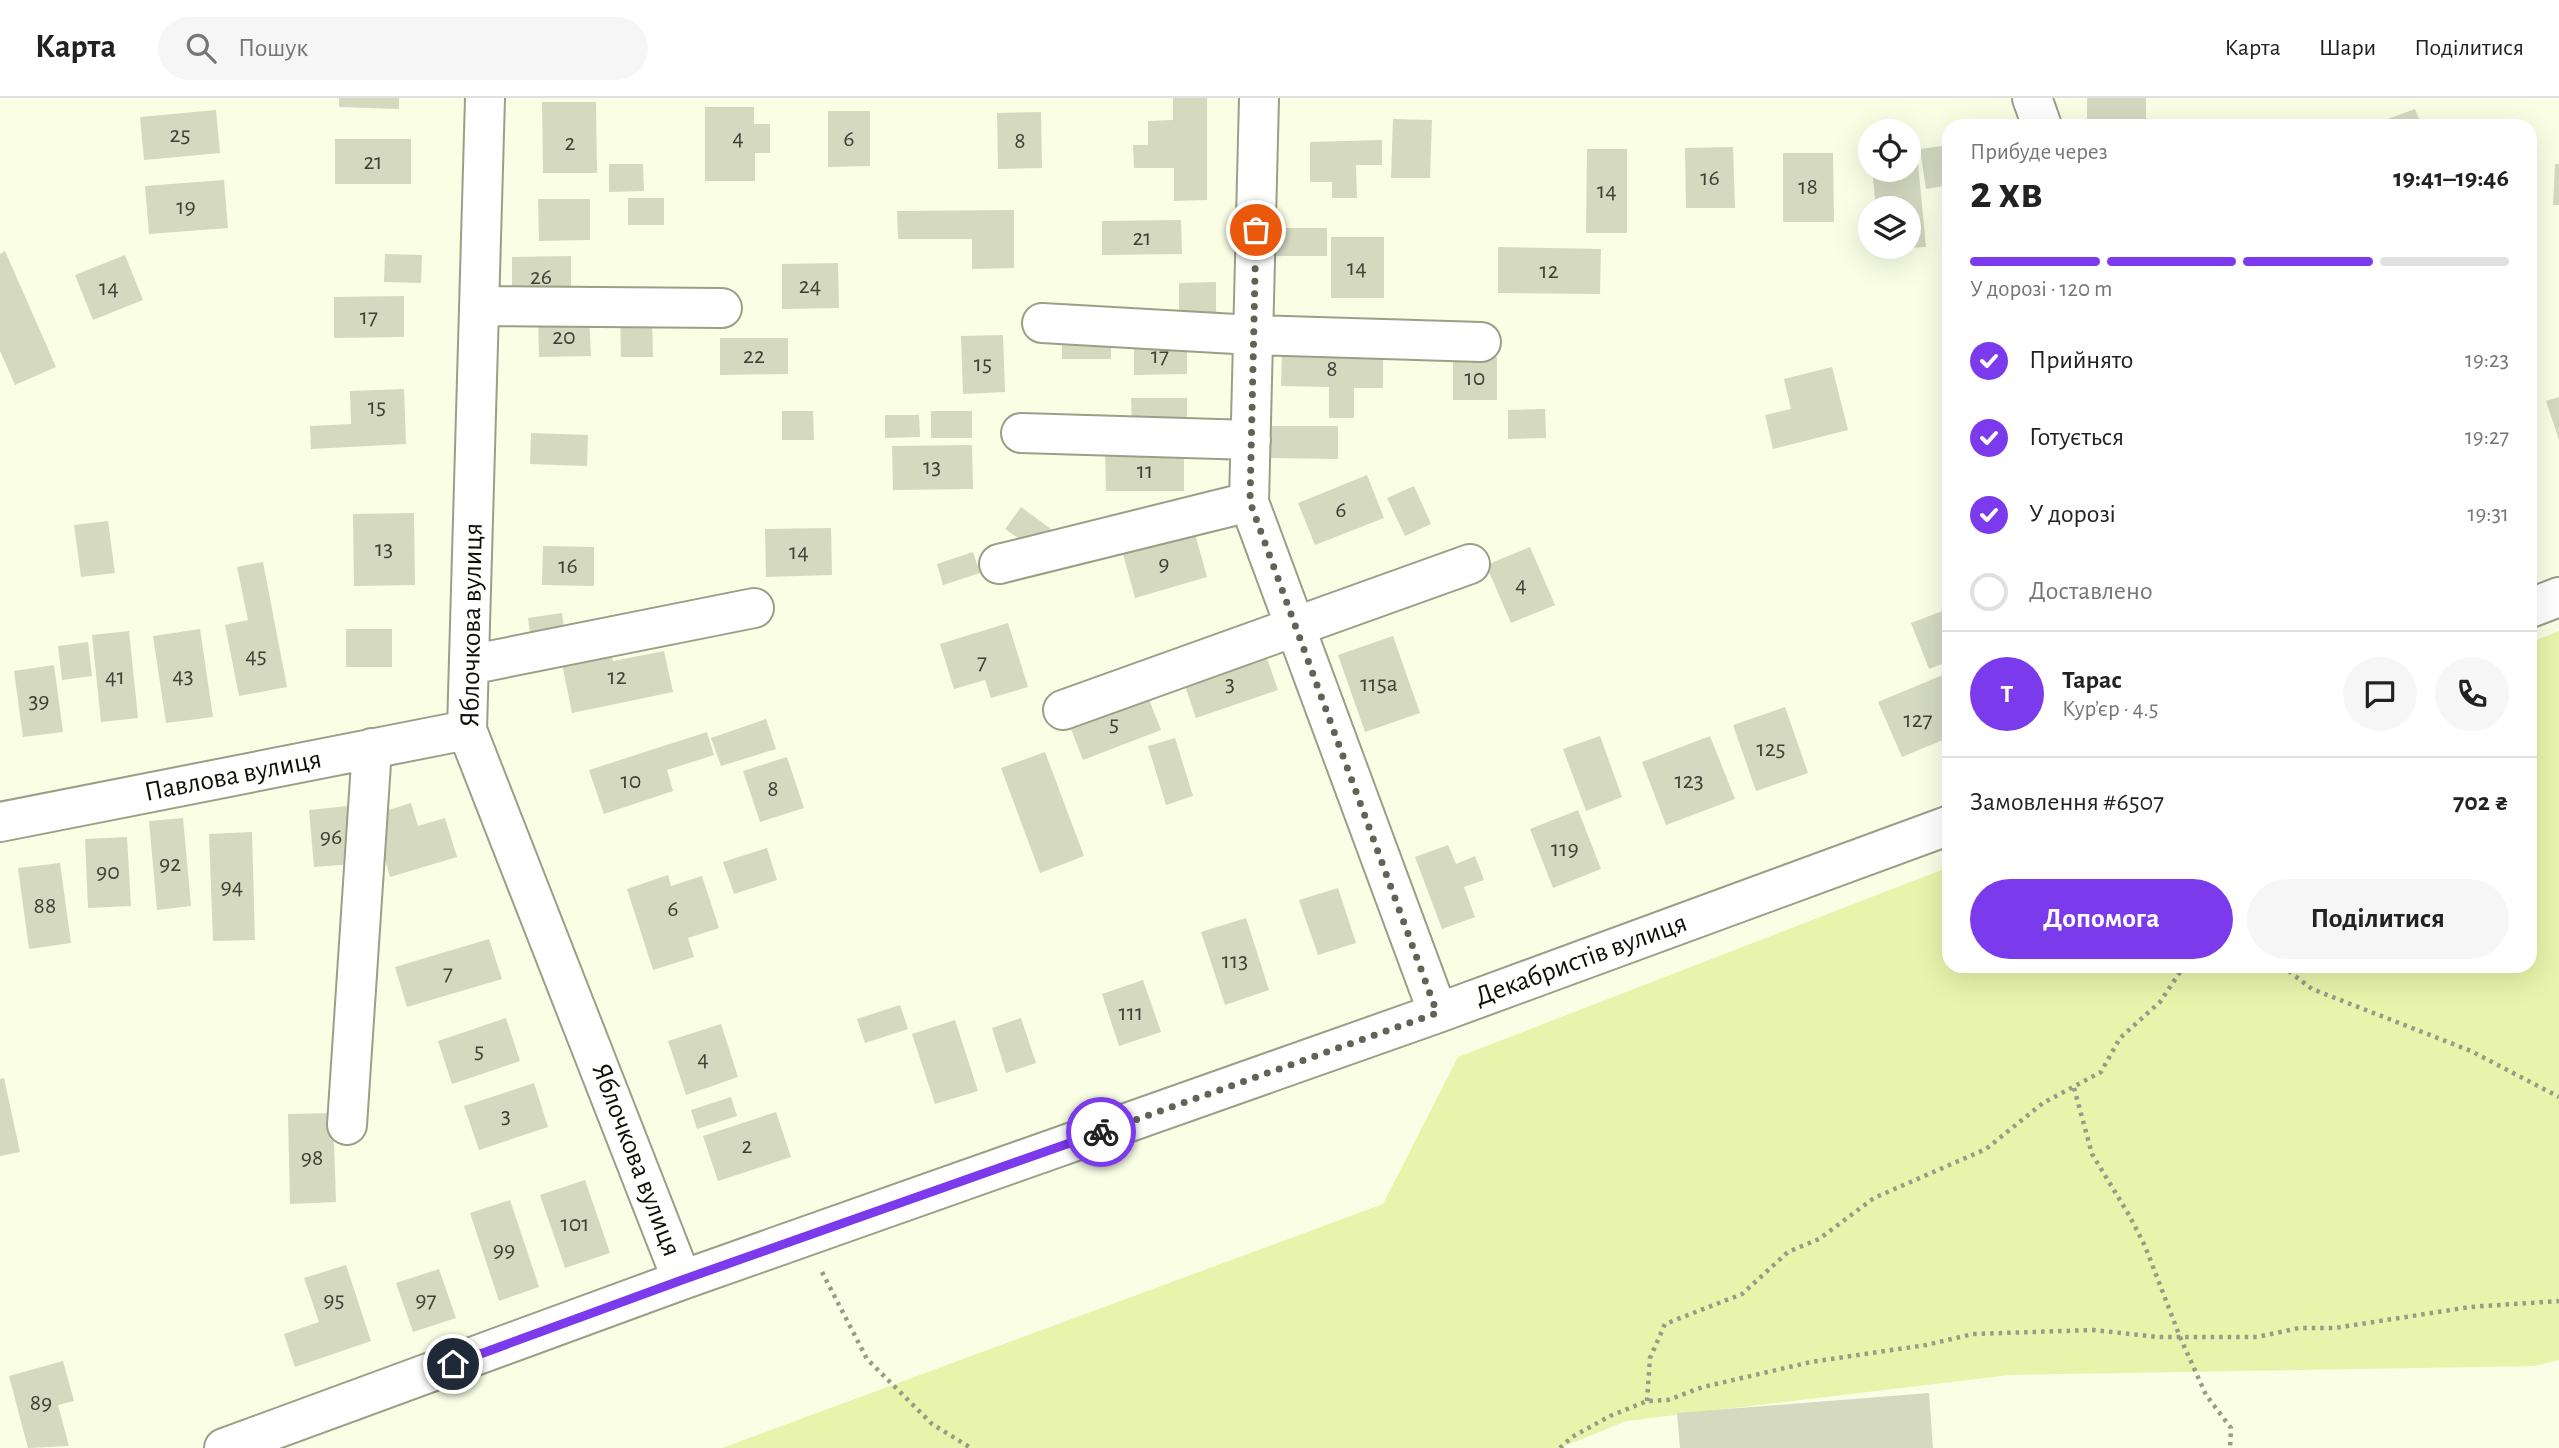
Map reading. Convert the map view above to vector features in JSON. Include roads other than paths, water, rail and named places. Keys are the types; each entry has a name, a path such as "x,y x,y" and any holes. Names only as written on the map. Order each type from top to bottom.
{"street":[{"name":"Яблочкова вулиця","path":"485,98 467,730 682,1280"},
{"path":"1259,98 1250,502 1437,1013"},
{"path":"2025,98 2032,98 2040,119"},
{"path":"479,306 722,308"},
{"path":"1042,323 1254,335 1481,342"},
{"path":"1021,433 1251,440"},
{"path":"999,564 1250,502"},
{"path":"1063,710 1471,564"},
{"path":"2537,605 2559,597"},
{"path":"469,665 754,608"},
{"name":"Павлова вулиця","path":"0,822 467,730"},
{"path":"347,1125 372,748"},
{"name":"Декабристів вулиця","path":"224,1448 682,1280 1437,1013 1942,828"}]}
